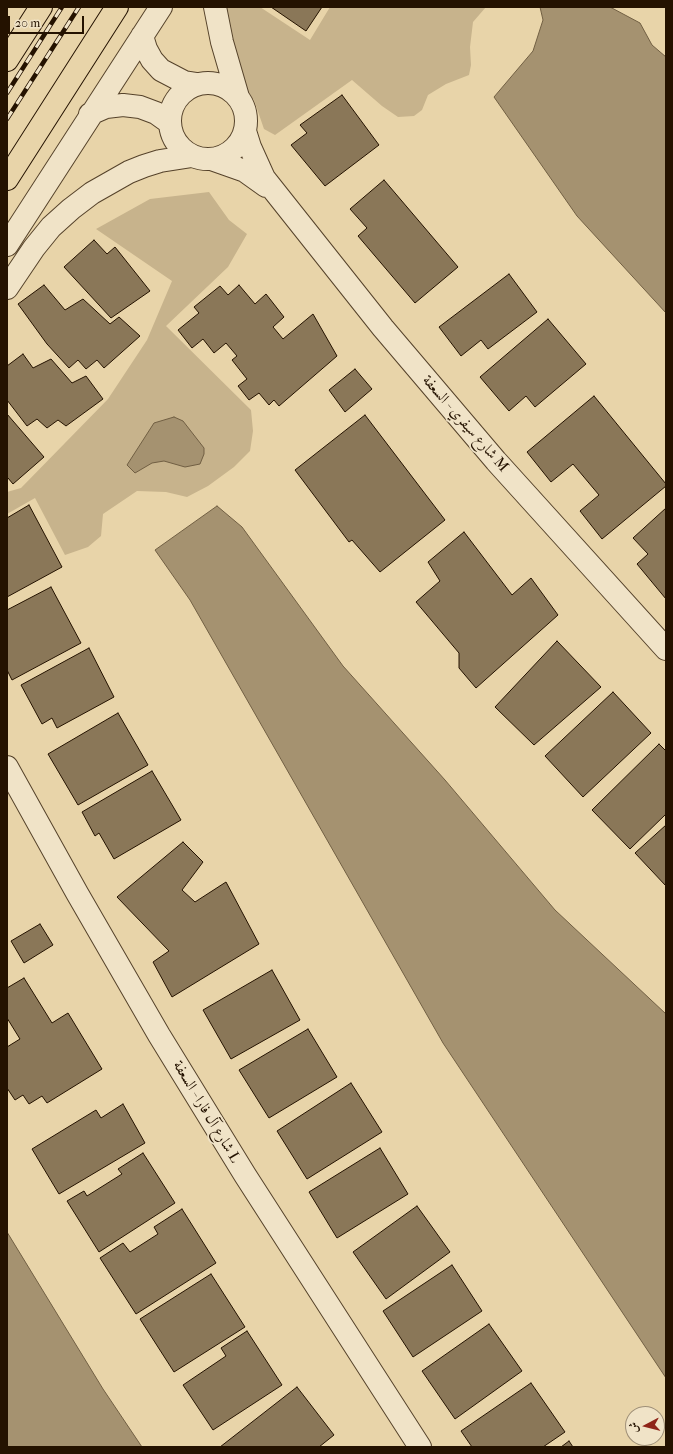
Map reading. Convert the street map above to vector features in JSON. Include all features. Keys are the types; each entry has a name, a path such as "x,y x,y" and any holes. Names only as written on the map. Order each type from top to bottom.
{"main road":[{"path":"7,60 41,7"},
{"path":"7,178 117,7"}],"street":[{"path":"7,245 160,7"},
{"path":"7,288 34,248 56,223 92,193 129,172 152,153 170,126 171,110 176,99 186,90 202,83 215,44 216,15"},
{"path":"129,172 160,161 222,157 233,150 240,142 245,131 245,113 226,61 216,15"},
{"path":"142,36 146,49 152,60 161,70 184,82 219,84 230,89 238,97"},
{"path":"90,114 106,107 123,105 140,107 156,113 170,126 178,145 201,158"},
{"name":"شارع سيفري - السعفة M","path":"245,131 256,163 273,192 383,328 491,455 666,649"},
{"name":"شارع سيفري - السعفة M","path":"201,158 245,171 273,192"},
{"name":"شارع آل فارا - السعفة L","path":"7,767 77,893 176,1062 245,1175 420,1447"}],"shaded area":[{"path":"226,7 260,7 310,40 330,7 486,7 473,22 470,47 471,65 469,75 446,84 428,95 422,110 414,116 398,117 382,106 352,80 275,135 264,129 254,100 230,70"},
{"path":"540,7 610,7 640,23 652,45 666,57 666,313 577,216 494,97 533,51 543,20"},
{"path":"209,192 229,220 247,234 228,267 166,326 251,410 253,431 250,451 234,467 208,486 187,497 166,492 137,491 103,514 101,536 88,547 65,555 35,498 7,514 7,492 21,488 108,399 147,340 172,281 96,229 150,199"},
{"path":"174,417 183,421 204,448 204,454 200,464 185,467 164,461 152,463 135,473 127,465 154,423"},
{"path":"217,506 242,527 343,666 445,780 555,910 666,1014 666,1378 443,1043 190,600 155,550"},
{"path":"7,1232 103,1389 142,1447 7,1447"}],"building":[{"path":"271,7 322,7 306,31"},
{"path":"342,95 379,145 325,186 291,145 307,133 300,125"},
{"path":"384,180 458,267 415,303 358,236 367,228 350,209"},
{"path":"94,240 107,254 115,247 150,291 111,318 64,267"},
{"path":"509,274 537,312 488,349 481,340 461,356 439,327"},
{"path":"44,285 65,310 83,299 110,324 119,317 140,336 104,368 97,360 86,369 78,360 69,368 47,344 18,304"},
{"path":"239,285 255,304 266,294 284,317 273,327 283,339 313,314 337,356 279,406 274,400 269,405 259,393 249,400 238,386 247,379 232,360 237,356 226,343 214,353 203,339 192,348 178,330 199,313 194,307 220,286 228,295"},
{"path":"548,319 586,364 535,407 526,396 509,411 480,377"},
{"path":"23,354 33,368 51,359 72,383 86,376 103,399 66,426 58,420 47,428 37,419 27,426 7,400 7,366"},
{"path":"355,369 372,389 345,412 329,390"},
{"path":"594,396 666,484 666,486 602,539 580,511 599,495 573,464 551,482 527,452"},
{"path":"7,414 44,457 13,484 8,478 7,479"},
{"path":"365,415 445,520 380,572 352,540 349,542 295,470"},
{"path":"29,505 62,567 7,597 7,518"},
{"path":"666,508 666,599 637,564 648,554 633,538"},
{"path":"464,532 512,595 531,578 558,615 476,688 459,668 459,653 416,602 440,581 428,562"},
{"path":"51,587 81,643 12,680 7,670 7,610"},
{"path":"557,641 601,687 534,745 495,707"},
{"path":"89,648 114,697 57,728 52,718 42,724 21,685"},
{"path":"613,692 651,733 583,797 545,756"},
{"path":"118,713 148,765 78,805 48,754"},
{"path":"659,744 666,751 666,814 630,849 592,810"},
{"path":"152,771 181,820 114,859 99,833 95,836 82,812"},
{"path":"666,825 666,886 635,853"},
{"path":"183,842 203,862 182,890 195,902 226,882 259,944 172,997 153,962 169,951 117,897"},
{"path":"40,924 53,945 24,963 11,941"},
{"path":"272,970 300,1020 231,1059 203,1010"},
{"path":"24,978 52,1023 68,1013 102,1069 47,1103 42,1096 29,1104 23,1095 15,1100 7,1088 7,1047 20,1039 7,1018 7,988"},
{"path":"308,1029 337,1077 269,1118 239,1070"},
{"path":"351,1083 382,1132 307,1179 277,1131"},
{"path":"123,1104 145,1143 59,1194 32,1149 96,1110 101,1118"},
{"path":"380,1148 408,1194 337,1238 309,1192"},
{"path":"143,1153 175,1203 99,1252 67,1201 84,1191 87,1196 122,1174 118,1169"},
{"path":"417,1206 450,1252 386,1299 353,1252"},
{"path":"182,1209 216,1263 136,1314 100,1258 123,1243 130,1252 158,1234 154,1227"},
{"path":"452,1265 482,1311 413,1357 383,1311"},
{"path":"211,1274 245,1327 174,1372 140,1319"},
{"path":"489,1324 522,1371 455,1419 422,1371"},
{"path":"247,1331 282,1385 213,1430 183,1385 226,1356 221,1348"},
{"path":"531,1383 565,1432 543,1447 472,1447 461,1431"},
{"path":"297,1387 334,1435 319,1447 220,1447"},
{"path":"569,1441 573,1447 561,1447"}],"railway":[{"path":"7,93 62,7"},
{"path":"7,119 79,7"}]}
